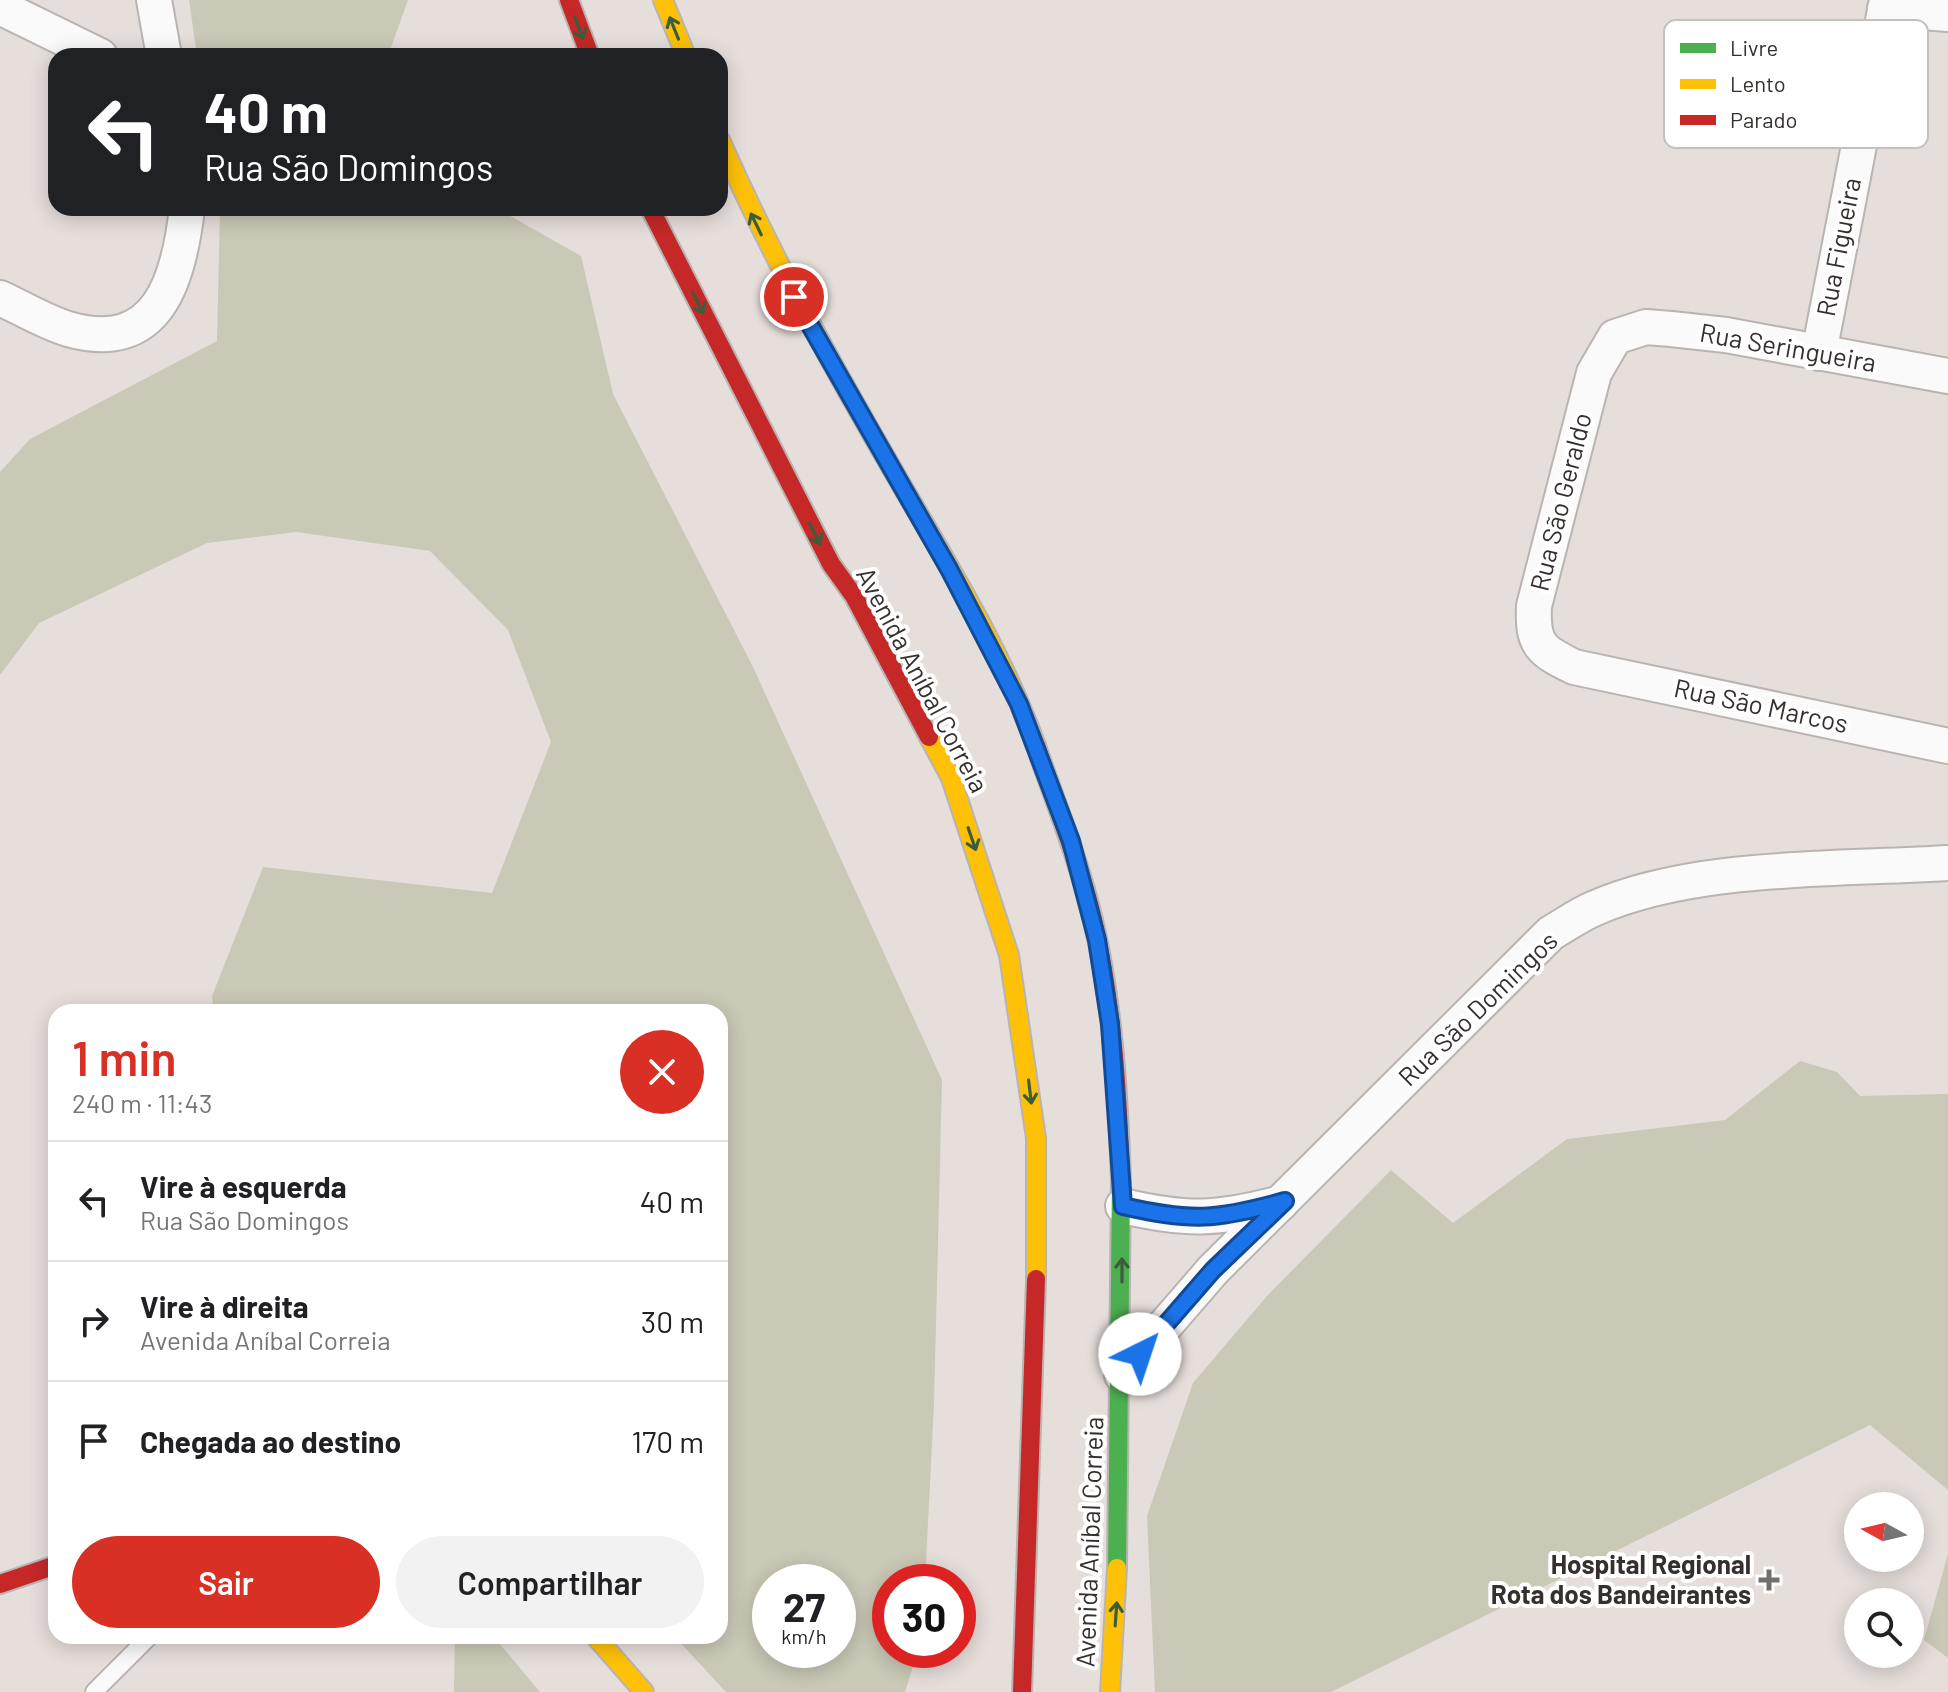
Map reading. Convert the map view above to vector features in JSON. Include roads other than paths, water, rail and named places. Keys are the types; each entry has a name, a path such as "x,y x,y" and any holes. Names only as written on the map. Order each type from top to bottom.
{"main road":[{"path":"569,0 587,48"},
{"path":"663,0 683,48"},
{"name":"Avenida Aníbal Correia","path":"728,159 761,235 835,374 949,569 1019,704 1071,841 1097,940 1110,1024 1123,1206 1117,1607 1110,1692"},
{"name":"Avenida Aníbal Correia","path":"654,216 831,564 854,596 951,778 1009,955 1036,1138 1037,1262 1022,1692"},
{"path":"0,1584 48,1568"},
{"path":"602,1644 644,1692"}],"street":[{"path":"154,0 163,48"},
{"path":"1886,4 1948,14"},
{"path":"0,7 84,48"},
{"name":"Rua Figueira","path":"1819,353 1858,148"},
{"path":"0,298 66,328 93,334 118,334 141,325 159,308 172,278 186,216"},
{"name":"Rua Seringueira","path":"1628,330 1646,327 1699,332 1948,376"},
{"name":"Rua São Geraldo","path":"1574,667 1546,653 1538,642 1533,631 1534,606 1594,373 1607,346 1628,330"},
{"name":"Rua São Marcos","path":"1574,667 1948,746"},
{"name":"Rua São Domingos","path":"1122,1375 1213,1270 1551,933 1592,909 1640,893 1724,876 1948,863"},
{"path":"1123,1206 1172,1218 1207,1219 1285,1201"}],"lane":[{"path":"94,1692 142,1644"}],"place":[{"name":"Hospital Regional Rota dos Bandeirantes","path":"1769,1580"}]}
